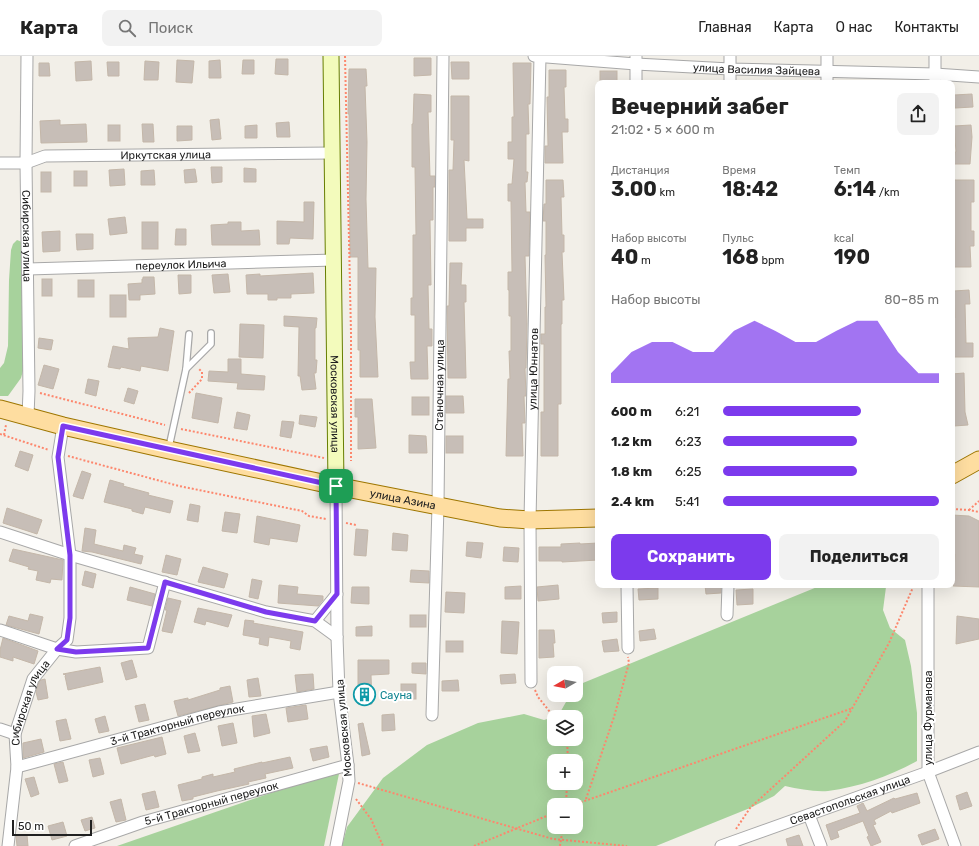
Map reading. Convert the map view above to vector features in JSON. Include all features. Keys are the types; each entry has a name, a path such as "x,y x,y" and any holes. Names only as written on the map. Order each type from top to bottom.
{"main road":[{"name":"улица Азина","path":"5,410 63,426 169,450 336,486 500,518 530,520 595,518"},
{"path":"955,473 979,460"}],"street":[{"name":"Сибирская улица","path":"27,56 26,163 28,416"},
{"name":"Московская улица","path":"331,56 337,637 339,692 348,765 348,785 336,846"},
{"name":"Станочная улица","path":"432,715 438,506 443,56"},
{"name":"улица Василия Зайцева","path":"534,56 636,60 730,69 827,71 935,78 979,76"},
{"name":"улица Юннатов","path":"531,682 530,520 540,56"},
{"path":"730,56 730,80"},
{"path":"827,56 827,80"},
{"path":"935,78 936,56"},
{"path":"636,60 636,80"},
{"name":"Иркутская улица","path":"0,163 26,163 45,156 332,153"},
{"name":"переулок Ильича","path":"28,268 334,260"},
{"name":"Сибирская улица","path":"6,838 17,767 15,734 33,679 57,649 67,640 70,618 70,555 58,457 63,426"},
{"path":"0,532 70,555 266,612 315,621 337,637"},
{"path":"0,630 57,649 76,652 148,648 165,582"},
{"path":"626,588 628,648"},
{"path":"727,615 728,588"},
{"name":"улица Фурманова","path":"928,588 928,772 955,846"},
{"path":"315,621 337,594"},
{"name":"3-й Тракторный переулок","path":"17,767 219,712 339,692"},
{"path":"0,729 15,734"},
{"name":"Севастопольская улица","path":"724,845 928,772 979,752"},
{"name":"5-й Тракторный переулок","path":"75,846 143,822 348,765"},
{"path":"809,814 821,846"}],"lane":[{"path":"186,369 211,344 211,333"},
{"path":"169,450 186,369 189,334"}],"path":[{"path":"345,56 351,333 351,460"},
{"path":"178,404 202,379 202,372 198,368 186,369"},
{"path":"29,391 173,428 325,458"},
{"path":"4,435 5,410"},
{"path":"0,434 59,454 180,486 302,511 309,516 356,525"},
{"path":"969,510 979,501"},
{"path":"955,509 979,512"},
{"path":"724,845 750,808 845,721 889,643 913,588"},
{"path":"586,800 614,717 629,662 628,648"},
{"path":"531,682 538,697 548,710"},
{"path":"583,801 852,708"},
{"path":"348,785 516,828 553,839 627,846"},
{"path":"348,785 371,819 383,846"},
{"path":"474,846 547,816"},
{"path":"560,846 562,834"}],"green space":[{"path":"17,240 22,242 26,269 22,329 24,367 21,378 8,396 0,396 0,368 4,363 8,346 11,250 13,244"},
{"path":"815,588 886,588 883,610 890,628 905,640 911,666 917,713 917,761 874,780 851,787 828,791 817,791 785,786 774,796 750,808 656,846 342,846 347,827 383,778 427,745 478,723 524,714 544,720 547,719 547,746 583,746 583,710 561,710 566,702 583,702 583,683"},
{"path":"340,769 324,846 117,846"}],"building":[{"path":"414,58 431,58 431,75 414,76"},
{"path":"276,59 288,59 288,75 275,74"},
{"path":"177,60 194,61 192,83 176,82"},
{"path":"220,60 221,78 209,78 209,61"},
{"path":"243,60 254,60 254,74 242,74"},
{"path":"91,61 92,80 76,81 75,62"},
{"path":"145,61 159,62 158,80 144,80"},
{"path":"107,62 119,62 119,76 108,76"},
{"path":"451,62 469,62 469,79 452,79"},
{"path":"39,63 49,63 50,76 39,76"},
{"path":"513,63 531,63 530,104 528,104 529,134 526,134 526,172 528,172 527,182 525,182 526,212 530,212 529,256 525,256 527,324 525,368 526,396 524,396 525,423 522,423 523,456 506,456 508,379 510,379 509,351 511,351 511,316 509,316 508,272 512,272 511,201 508,201 508,184 512,184 514,159 508,159 508,142 512,142 512,117 514,117"},
{"path":"349,69 366,69 366,199 368,268 376,268 375,317 378,377 360,377 360,350 358,350 358,257 350,257 348,114"},
{"path":"549,70 566,70 566,87 564,87 565,119 568,119 568,132 562,132 563,163 545,163 545,146 548,146 547,97 549,97"},
{"path":"600,71 617,71 617,80 600,80"},
{"path":"414,94 431,95 431,112 428,112 430,176 435,176 435,187 433,187 433,220 430,220 431,285 428,285 429,329 432,329 432,346 427,346 428,379 411,379 410,362 415,362 415,315 411,315 411,298 413,298 413,235 416,235 415,167 412,167"},
{"path":"972,94 973,107 955,108 955,95"},
{"path":"451,96 469,96 469,161 464,160 467,219 483,219 483,228 466,228 466,241 449,241 449,170 453,170 454,140 451,140"},
{"path":"219,119 221,139 212,140 210,120"},
{"path":"60,120 60,125 86,124 87,142 41,143 40,121"},
{"path":"289,122 290,137 277,137 276,123"},
{"path":"142,124 153,124 154,142 143,142"},
{"path":"108,125 120,125 120,141 108,141"},
{"path":"257,125 257,138 245,138 245,126"},
{"path":"971,125 972,137 970,164 955,164 955,126"},
{"path":"177,126 192,126 192,140 177,141"},
{"path":"211,167 222,167 222,182 212,183"},
{"path":"244,168 256,169 256,182 244,182"},
{"path":"124,169 125,185 110,186 109,170"},
{"path":"195,169 197,182 185,183 184,170"},
{"path":"154,170 155,185 141,185 141,171"},
{"path":"74,171 87,171 87,186 74,186"},
{"path":"41,172 51,172 51,192 41,192"},
{"path":"546,180 563,180 564,197 561,197 562,235 564,235 564,252 562,252 564,300 562,300 561,324 561,404 558,404 558,456 541,456 541,412 544,412 544,344 541,344 541,334 545,334 546,307 546,221 543,221 544,204 546,204"},
{"path":"955,180 974,180 974,202 971,202 971,231 974,231 974,246 970,246 971,267 955,267"},
{"path":"304,202 314,202 313,239 290,238 289,244 277,244 277,221 304,222"},
{"path":"125,217 127,233 110,235 108,219"},
{"path":"142,222 158,222 158,249 142,249"},
{"path":"228,222 241,222 241,231 259,230 260,245 212,245 211,225 228,224"},
{"path":"176,229 186,229 186,245 175,245"},
{"path":"60,231 60,251 43,252 42,232"},
{"path":"76,234 93,234 93,249 77,250"},
{"path":"450,263 462,263 461,285 466,285 466,302 464,302 466,378 448,378 447,306 449,306"},
{"path":"313,273 314,293 291,294 291,298 277,298 277,300 268,300 268,294 247,294 246,275 260,274 260,276"},
{"path":"228,274 230,292 214,293 212,275"},
{"path":"178,275 191,275 191,293 179,294"},
{"path":"143,277 154,277 155,294 140,295 140,300 129,300 128,284 142,283"},
{"path":"42,279 52,279 52,296 42,296"},
{"path":"78,280 94,280 94,297 78,297"},
{"path":"969,290 970,304 965,304 966,343 973,343 973,357 955,357 955,291"},
{"path":"110,295 126,295 126,317 110,317"},
{"path":"284,316 317,318 315,328 315,360 317,360 316,373 314,373 316,389 302,390 300,376 298,376 299,327 284,326"},
{"path":"240,324 264,325 263,358 239,357"},
{"path":"160,328 174,331 168,371 141,366 140,371 121,367 120,369 108,367 113,346 129,349 128,338 158,337"},
{"path":"39,338 53,340 51,350 38,348"},
{"path":"228,359 241,359 241,374 265,376 264,390 237,389 238,383 208,381 209,371 228,372"},
{"path":"44,365 59,369 53,389 38,385"},
{"path":"964,373 965,412 968,425 955,426 955,374"},
{"path":"88,379 99,381 96,396 85,393"},
{"path":"128,388 138,391 134,404 124,401"},
{"path":"196,393 222,398 218,423 192,418"},
{"path":"446,396 463,396 464,413 446,413"},
{"path":"412,397 429,397 429,415 412,415"},
{"path":"355,399 372,399 376,448 358,449 358,417 355,417"},
{"path":"237,412 250,415 247,430 234,428"},
{"path":"300,415 317,417 315,427 299,424"},
{"path":"282,421 294,422 291,438 280,436"},
{"path":"409,435 426,436 427,453 409,453"},
{"path":"446,436 463,436 463,453 446,453"},
{"path":"20,451 33,455 28,471 15,466"},
{"path":"82,471 91,474 83,499 73,496"},
{"path":"110,480 124,484 123,486 149,493 148,495 173,501 170,513 145,507 143,514 132,511 132,509 104,502"},
{"path":"190,504 200,506 198,522 187,520"},
{"path":"7,508 42,520 37,534 3,523"},
{"path":"225,512 240,514 237,533 222,531"},
{"path":"955,515 969,516 979,521 979,587 955,586"},
{"path":"257,516 300,525 297,542 270,538 269,545 254,542"},
{"path":"85,528 96,530 94,544 123,551 124,545 136,548 134,554 143,556 141,564 82,551"},
{"path":"356,529 368,530 366,556 354,555"},
{"path":"393,533 408,535 407,551 392,550"},
{"path":"467,542 483,543 481,558 466,556"},
{"path":"595,543 595,560 562,562 539,561 539,547 561,547 561,544"},
{"path":"504,547 519,548 518,562 503,561"},
{"path":"13,549 63,560 62,580 51,579 50,583 36,580 38,571 28,569 29,567 9,561"},
{"path":"166,555 181,559 177,575 162,572"},
{"path":"203,567 228,574 224,588 198,582"},
{"path":"411,570 429,571 429,583 410,582"},
{"path":"85,571 96,574 93,588 82,585"},
{"path":"252,579 262,581 258,599 249,597"},
{"path":"279,585 298,587 297,594 323,596 323,600 318,606 278,603"},
{"path":"558,585 559,599 538,601 537,587"},
{"path":"521,586 521,599 505,599 505,587"},
{"path":"130,587 155,594 152,606 127,600"},
{"path":"352,587 369,587 369,604 351,603"},
{"path":"658,588 658,599 639,600 638,589"},
{"path":"705,588 721,588 721,593 706,594"},
{"path":"753,589 753,604 737,605 736,590"},
{"path":"446,592 465,593 464,613 445,612"},
{"path":"168,598 181,601 172,633 162,631"},
{"path":"198,608 232,615 228,627 206,621 205,625 194,622"},
{"path":"617,612 617,622 603,623 602,613"},
{"path":"30,614 43,617 39,634 6,625 9,616 28,621"},
{"path":"410,615 426,615 426,627 410,627"},
{"path":"957,616 979,619 979,639 956,644"},
{"path":"245,620 254,621 253,623 303,632 300,650 290,648 291,641 269,637 268,646 259,644 260,638 243,635"},
{"path":"502,621 519,622 517,654 501,653"},
{"path":"372,626 372,636 356,636 356,627"},
{"path":"654,629 656,639 640,641 639,631"},
{"path":"539,630 554,630 554,657 539,658"},
{"path":"3,638 38,651 34,664 13,657 13,661 0,657"},
{"path":"617,639 619,651 604,652 602,641"},
{"path":"446,641 463,641 463,652 446,652"},
{"path":"132,660 137,677 126,680 121,663"},
{"path":"358,660 389,660 389,674 371,675 372,704 358,704"},
{"path":"412,663 426,663 426,674 412,673"},
{"path":"100,667 103,682 68,690 66,675 63,674"},
{"path":"313,674 314,689 297,692 295,675"},
{"path":"515,674 516,683 501,684 500,675"},
{"path":"258,678 261,696 249,697 247,680"},
{"path":"45,679 48,698 38,700 36,692 39,682"},
{"path":"458,680 459,691 442,691 442,681"},
{"path":"401,684 416,684 416,699 401,699"},
{"path":"230,686 233,702 178,716 174,701 188,698 188,700 220,690 220,688"},
{"path":"145,704 149,720 139,722 135,706"},
{"path":"306,705 308,719 288,722 286,708"},
{"path":"266,714 270,733 254,737 252,716"},
{"path":"394,714 395,730 382,731 382,715"},
{"path":"105,716 109,731 99,733 95,719"},
{"path":"66,719 71,739 60,741 56,721"},
{"path":"233,723 237,743 222,746 218,726"},
{"path":"363,723 370,754 362,756 358,724"},
{"path":"195,733 200,751 188,753 184,736"},
{"path":"162,737 166,754 155,757 154,755 121,764 117,748"},
{"path":"41,739 44,752 23,758 23,743"},
{"path":"327,746 329,757 313,761 310,749"},
{"path":"290,757 293,768 265,774 266,778 248,782 249,784 182,801 178,785 202,779 202,777 213,774 213,777 235,772 234,769"},
{"path":"100,758 104,774 93,777 89,760"},
{"path":"63,762 68,781 59,783 54,764"},
{"path":"34,777 39,794 31,797 25,779"},
{"path":"155,791 159,807 146,810 142,794"},
{"path":"967,792 972,806 960,810 956,796"},
{"path":"917,793 920,803 892,813 891,811 874,820 876,824 873,825 881,842 871,846 863,821 837,831 839,837 831,840 826,825 860,813 857,806 863,803 867,811 894,798"},
{"path":"121,799 126,820 116,822 110,802"},
{"path":"92,817 95,828 85,831 81,820"},
{"path":"63,822 67,836 52,840 48,826"},
{"path":"935,829 939,839 922,845 918,835"},
{"path":"27,835 28,846 17,846 16,836"},
{"path":"799,835 803,846 788,846 786,839"}],"place":[{"name":"Сауна","path":"365,695"}],"route":[{"path":"63,426 336,486 337,594 315,621 266,612 165,582 148,648 76,652 57,649 67,640 70,618 70,555 58,457 63,426"}]}
